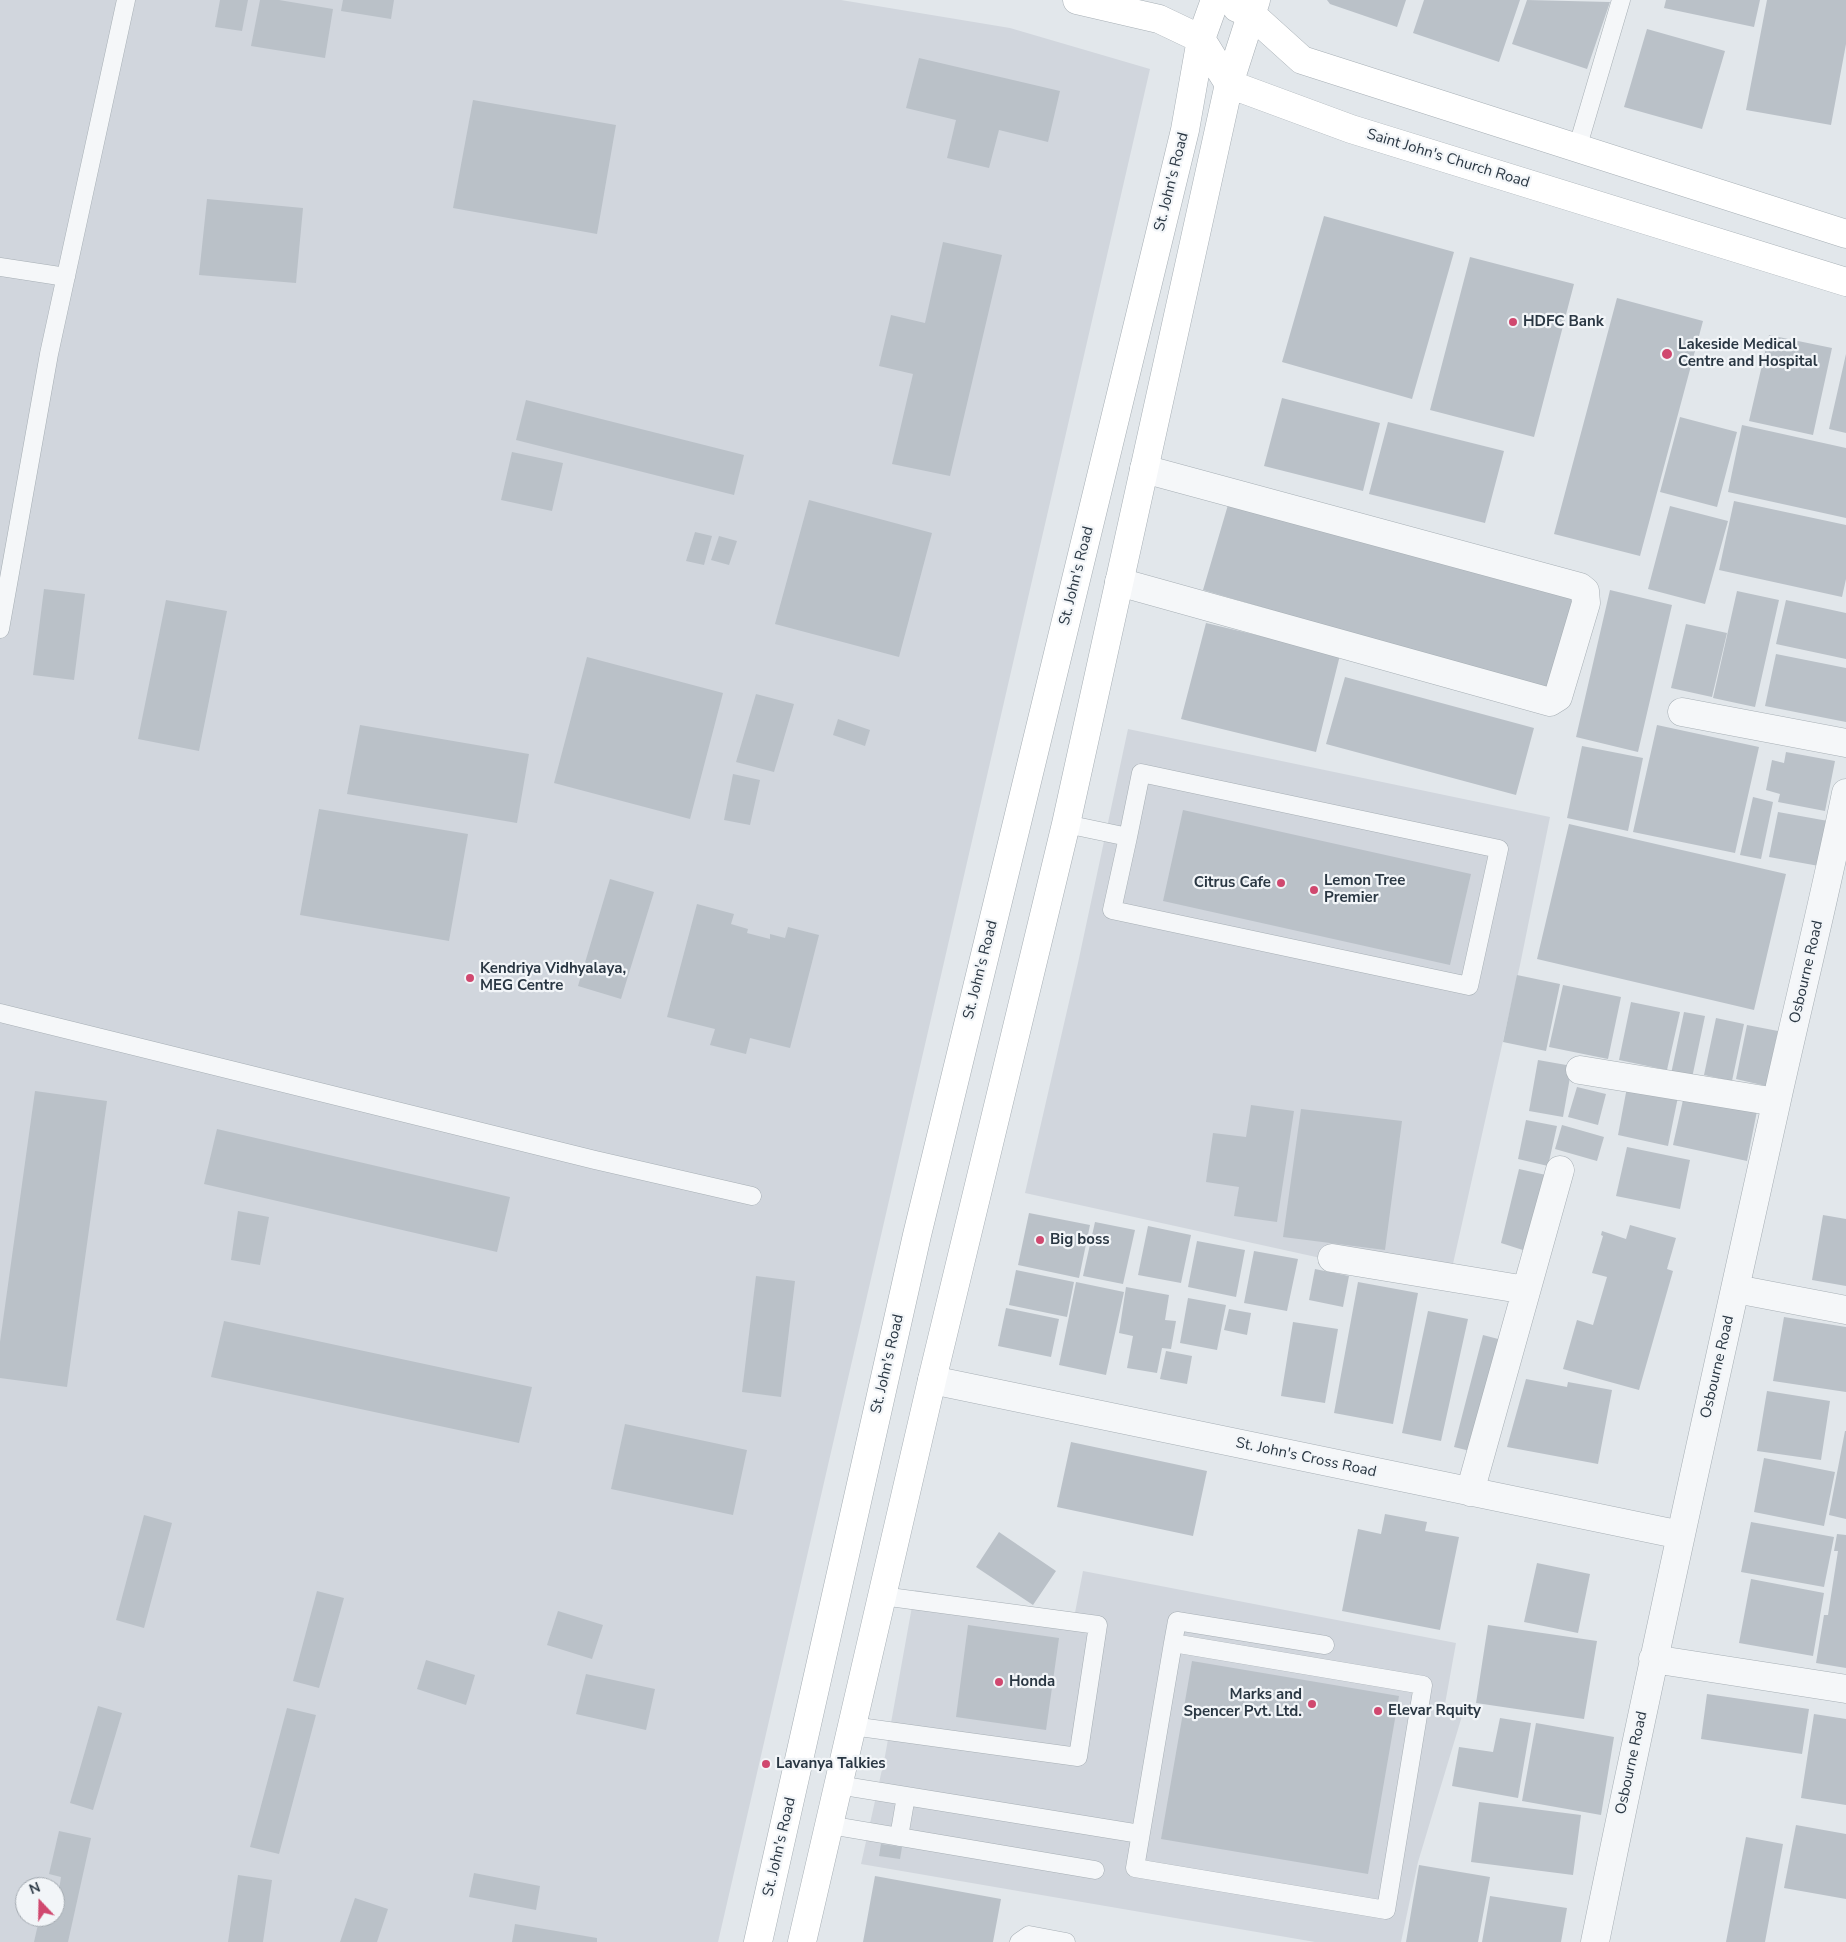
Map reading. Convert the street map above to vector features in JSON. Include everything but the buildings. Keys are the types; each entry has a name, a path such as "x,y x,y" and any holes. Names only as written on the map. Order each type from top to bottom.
{"main road":[{"path":"1077,0 1159,19 1201,39 1229,84"},
{"name":"St. John's Road","path":"758,1942 916,1234 1185,130 1201,39 1215,0"},
{"path":"1219,0 1253,7 1302,60 1846,234"},
{"path":"802,1942 932,1380 1066,824 1229,84 1253,7"},
{"name":"Saint John's Church Road","path":"1229,84 1351,129 1846,282"}],"street":[{"path":"1119,582 1550,702 1558,697 1586,603 1585,591 1580,587 1144,469"},
{"path":"1682,712 1846,743"},
{"name":"Osbourne Road","path":"1595,1942 1653,1659 1776,1102 1837,888 1846,793"},
{"path":"1580,1070 1776,1102"},
{"path":"1470,1492 1560,1170"},
{"path":"1332,1258 1526,1290"},
{"path":"1736,1289 1846,1310"},
{"name":"St. John's Cross Road","path":"932,1380 1681,1535"},
{"path":"1653,1659 1846,1689"}],"lane":[{"path":"0,629 49,354 126,0"},
{"path":"1577,149 1621,0"},
{"path":"0,267 66,277"},
{"path":"1142,773 1499,849 1469,986 1112,910 1128,837 1142,773"},
{"path":"1066,824 1128,837"},
{"path":"0,1013 595,1160 752,1196"},
{"path":"852,1726 1078,1757 1098,1625 882,1596"},
{"path":"1173,1643 1423,1685 1386,1910 1135,1868 1140,1834 1173,1643 1177,1620 1325,1645"},
{"path":"838,1785 1140,1834"},
{"path":"899,1837 906,1796"},
{"path":"829,1825 1095,1870"},
{"path":"1019,1942 1030,1935 1066,1942"}],"shaded area":[{"name":"Kendriya Vidhyalaya, MEG Centre","path":"0,0 841,0 1010,28 1150,69 718,1942 0,1942"},
{"path":"1128,729 1550,817 1520,965 1448,1286 1025,1193 1078,963"},
{"path":"1083,1571 1456,1643 1445,1704 1465,1706 1418,1862 1401,1942 1315,1942 861,1864 885,1756 915,1590 1074,1618"}],"place":[{"name":"HDFC Bank","path":"1513,322"},
{"name":"Lakeside Medical Centre and Hospital","path":"1667,354"},
{"name":"Citrus Cafe","path":"1281,883"},
{"name":"Lemon Tree Premier","path":"1314,890"},
{"name":"Kendriya Vidhyalaya, MEG Centre","path":"470,978"},
{"name":"Big boss","path":"1040,1240"},
{"name":"Honda","path":"999,1682"},
{"name":"Marks and Spencer Pvt. Ltd.","path":"1312,1704"},
{"name":"Elevar Rquity","path":"1378,1711"},
{"name":"Lavanya Talkies","path":"766,1764"}]}
